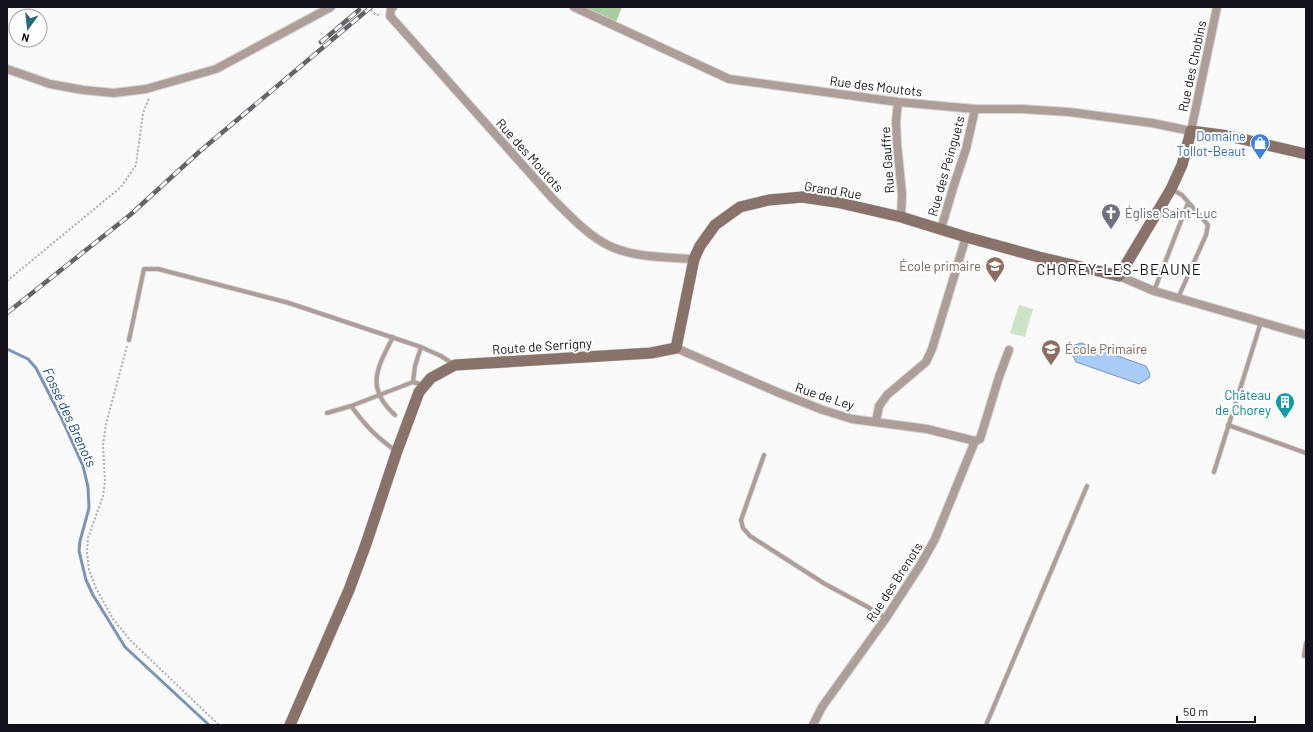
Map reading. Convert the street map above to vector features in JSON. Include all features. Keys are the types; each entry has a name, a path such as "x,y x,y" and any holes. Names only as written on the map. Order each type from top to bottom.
{"street":[{"path":"7,69 50,84 83,90 114,93 152,87 216,69 331,7"},
{"name":"Rue des Moutots","path":"574,7 729,79 898,102 975,109 1068,112 1152,123 1191,131"},
{"name":"Rue des Chobins","path":"1191,131 1217,7"},
{"name":"Rue des Moutots","path":"392,10 390,16 538,182 580,226 605,244 629,252 694,259"},
{"name":"Rue Gauffre","path":"898,102 896,121 902,194 901,217"},
{"name":"Rue des Peinguets","path":"941,229 966,149 975,109"},
{"path":"1306,154 1229,136 1191,131 1182,165 1171,189 1119,276 1154,291 1306,334"},
{"name":"Grand Rue","path":"676,348 694,259 700,246 715,225 740,207 768,200 802,197 836,202 901,217 966,237 1119,276"},
{"path":"876,422 879,406 887,395 926,362 932,349 966,237"},
{"name":"Rue de Ley","path":"676,348 777,392 823,410 852,419 927,428 975,442"},
{"name":"Route de Serrigny","path":"422,389 431,378 455,365 651,353 676,348"},
{"name":"Rue des Brenots","path":"813,725 822,707 886,618 921,564 935,539 975,442 980,439 1009,350"},
{"path":"290,725 349,590 397,451 422,389"}],"lane":[{"path":"1171,189 1182,195 1208,225 1206,235 1178,298"},
{"path":"1154,291 1188,203"},
{"path":"129,340 144,269 158,269 289,302 421,347 441,356 455,365"},
{"path":"1214,472 1261,322"},
{"path":"393,337 378,367 376,385 379,395 395,415"},
{"path":"413,382 415,366 421,347"},
{"path":"327,413 351,406 413,382"},
{"path":"413,382 422,389"},
{"path":"351,406 367,427 397,451"},
{"path":"1228,425 1306,453"},
{"path":"764,455 741,520 743,528 750,536 825,584 886,618"},
{"path":"986,725 1087,486"},
{"path":"1306,643 1304,656 1306,656"}],"path":[{"path":"368,7 376,15 392,10"},
{"path":"7,280 121,187 136,165 143,113 152,87"},
{"path":"129,340 105,431 103,445 105,481 103,496 88,538 87,552 89,570 96,588 113,619 130,640 219,725"}],"green space":[{"path":"584,7 622,7 616,22"},
{"path":"1019,305 1033,309 1025,337 1010,333"}],"water":[{"path":"1081,343 1146,366 1150,374 1149,378 1139,384 1076,362 1071,352 1072,346"}],"waterway":[{"name":"Fossé des Brenots","path":"7,349 28,359 36,368 61,417 83,466 88,487 89,508 80,541 79,551 86,580 93,595 125,647 209,725"}],"railway":[{"path":"7,313 130,215 199,152 371,7"},
{"path":"321,42 359,10"}],"place":[{"name":"Domaine Tollot-Beaut","path":"1260,160"},
{"name":"Église Saint-Luc","path":"1111,230"},
{"name":"École primaire","path":"995,283"},
{"name":"École Primaire","path":"1051,366"},
{"name":"Château de Chorey","path":"1285,419"}],"district":[{"name":"CHOREY-LES-BEAUNE","path":"1119,269"}]}
